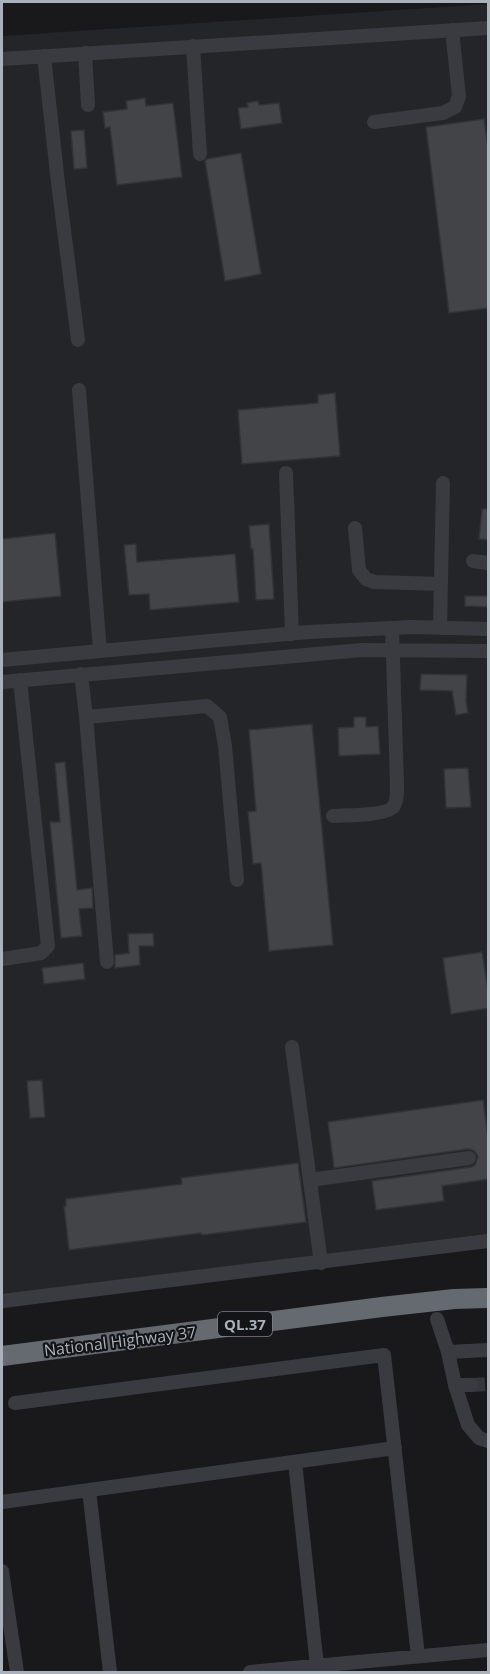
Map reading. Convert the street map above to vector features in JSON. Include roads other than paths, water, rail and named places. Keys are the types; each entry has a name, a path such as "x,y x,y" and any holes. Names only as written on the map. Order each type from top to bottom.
{"highway":[{"name":"National Highway 37","path":"2,1356 382,1307 454,1299 489,1298"}],"street":[{"path":"2,59 489,28"},
{"path":"374,122 443,113 455,107 459,96 452,30"},
{"path":"193,46 200,154"},
{"path":"85,53 88,105"},
{"path":"44,56 78,340"},
{"path":"80,390 100,651"},
{"path":"286,473 292,634"},
{"path":"440,628 444,483"},
{"path":"355,528 359,570 366,579 375,582 441,584"},
{"path":"473,561 489,563"},
{"path":"2,660 292,634 392,628 489,629"},
{"path":"333,816 381,813 394,806 397,782 392,628"},
{"path":"2,682 362,650 489,651"},
{"path":"81,674 107,962"},
{"path":"3,959 41,953 48,946 20,680"},
{"path":"86,717 207,706 220,717 237,880"},
{"path":"292,1047 321,1263"},
{"path":"310,1180 470,1158"},
{"path":"2,1301 489,1241"},
{"path":"437,1320 468,1425 479,1437 489,1441"},
{"path":"448,1352 489,1350"},
{"path":"15,1403 384,1355 418,1656"},
{"path":"455,1385 471,1385"},
{"path":"2,1502 395,1448"},
{"path":"295,1462 317,1666"},
{"path":"88,1490 110,1672"},
{"path":"2,1571 16,1672"},
{"path":"250,1672 489,1650"}],"tunnel":[{"path":"471,1385 488,1384"}]}
